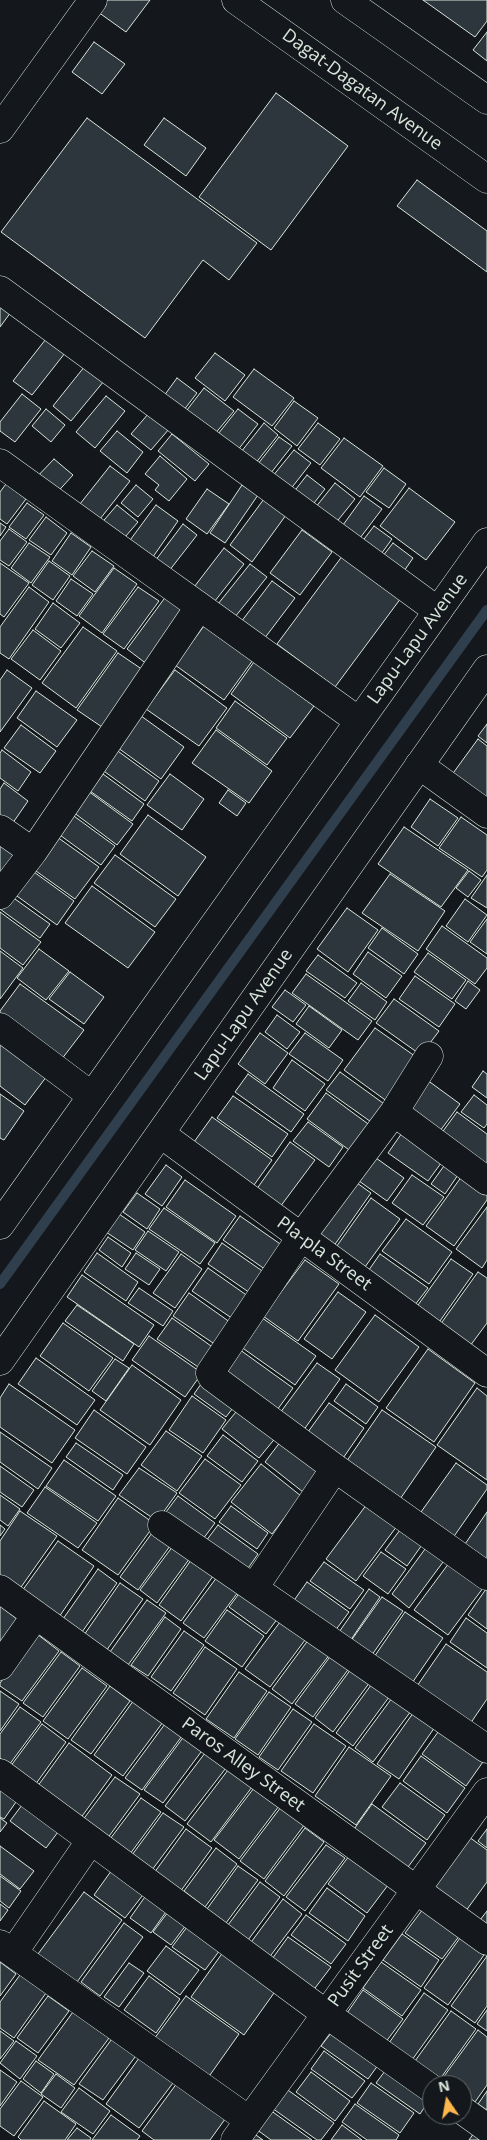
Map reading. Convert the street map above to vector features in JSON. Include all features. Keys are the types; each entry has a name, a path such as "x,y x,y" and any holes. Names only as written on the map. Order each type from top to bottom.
{"street":[{"path":"0,129 93,0"},
{"name":"Dagat-Dagatan Avenue","path":"236,0 487,179"},
{"path":"345,0 487,100"},
{"path":"0,290 438,612"},
{"path":"0,463 359,721"},
{"name":"Lapu-Lapu Avenue","path":"0,1225 487,542"},
{"path":"0,895 32,852 200,607"},
{"name":"Lapu-Lapu Avenue","path":"0,1361 487,669"},
{"path":"419,765 487,814"},
{"path":"0,829 32,852"},
{"path":"0,1027 92,1096"},
{"path":"429,1056 394,1112 301,1237 210,1373 212,1378 487,1576"},
{"path":"394,1112 487,1181"},
{"name":"Pla-pla Street","path":"161,1134 487,1374"},
{"path":"254,1588 335,1468"},
{"path":"162,1525 487,1749"},
{"name":"Paros Alley Street","path":"0,1589 487,1941"},
{"path":"0,1666 36,1615"},
{"path":"0,1773 326,2014 422,2082"},
{"name":"Pusit Street","path":"242,2130 487,1792"},
{"path":"91,1840 6,1948 242,2130"},
{"path":"472,2117 487,2128"}],"building":[{"path":"107,0 150,0 126,32 98,12"},
{"path":"423,0 487,0 487,21 475,37"},
{"path":"487,32 487,61 473,50"},
{"path":"94,42 125,64 102,94 72,72"},
{"path":"276,93 348,146 271,250 199,197"},
{"path":"87,118 257,243 229,280 203,260 145,338 1,232"},
{"path":"164,118 206,148 186,176 144,145"},
{"path":"417,180 487,231 487,272 397,206"},
{"path":"0,304 11,312 0,327"},
{"path":"46,339 65,353 32,395 13,381"},
{"path":"215,353 245,375 225,401 195,378"},
{"path":"85,366 104,381 71,421 53,406"},
{"path":"254,369 294,398 272,426 233,397"},
{"path":"177,378 197,393 180,415 161,400"},
{"path":"204,388 234,411 209,441 180,419"},
{"path":"22,394 41,409 15,442 0,431 0,422"},
{"path":"106,396 125,411 95,448 76,432"},
{"path":"294,401 318,418 297,446 274,428"},
{"path":"46,409 65,425 51,442 32,426"},
{"path":"238,409 258,424 234,455 214,439"},
{"path":"149,413 169,429 151,450 131,434"},
{"path":"264,423 278,435 251,469 237,457"},
{"path":"318,423 340,439 320,465 298,449"},
{"path":"117,431 143,452 127,473 100,451"},
{"path":"172,434 209,464 195,481 158,451"},
{"path":"279,437 292,446 267,478 254,469"},
{"path":"344,438 383,466 360,497 321,468"},
{"path":"294,450 311,463 286,495 268,482"},
{"path":"160,456 187,479 169,501 155,490 159,485 145,474"},
{"path":"54,459 73,475 53,497 34,480"},
{"path":"110,466 130,481 96,524 76,509"},
{"path":"384,468 406,484 389,508 366,492"},
{"path":"307,475 325,489 307,512 289,498"},
{"path":"335,483 355,499 331,529 311,513"},
{"path":"6,484 26,499 7,524 0,519 0,492"},
{"path":"136,485 153,499 138,517 121,503"},
{"path":"242,485 258,495 225,543 210,533"},
{"path":"409,488 455,522 426,560 380,526"},
{"path":"207,489 229,504 207,534 186,519"},
{"path":"364,496 382,509 360,538 343,525"},
{"path":"264,499 286,515 252,562 230,545"},
{"path":"27,503 44,515 26,539 9,527"},
{"path":"117,505 138,522 119,544 99,526"},
{"path":"156,505 178,521 148,564 125,547"},
{"path":"46,517 67,533 51,555 29,540"},
{"path":"0,523 6,527 0,536"},
{"path":"183,524 197,535 169,571 155,561"},
{"path":"374,526 392,539 376,561 358,547"},
{"path":"9,529 27,542 9,566 0,560 0,541"},
{"path":"302,530 332,552 300,595 270,573"},
{"path":"71,533 91,547 72,575 52,561"},
{"path":"29,543 50,557 31,583 11,568"},
{"path":"393,543 413,558 400,577 379,561"},
{"path":"224,548 244,564 211,606 191,591"},
{"path":"92,551 114,566 95,592 73,576"},
{"path":"346,551 404,594 335,687 277,644"},
{"path":"49,561 70,576 53,600 32,585"},
{"path":"0,563 29,583 4,617 0,614"},
{"path":"250,564 267,577 231,622 214,609"},
{"path":"114,568 137,584 102,633 79,616"},
{"path":"71,579 93,594 77,616 56,601"},
{"path":"272,581 295,598 261,643 238,626"},
{"path":"29,587 49,602 9,659 0,653 0,627"},
{"path":"138,587 159,601 124,649 103,634"},
{"path":"167,595 192,613 152,668 127,649"},
{"path":"53,603 80,623 61,648 35,629"},
{"path":"204,626 253,660 224,700 175,665"},
{"path":"83,627 117,651 76,708 42,683"},
{"path":"33,630 61,651 40,680 11,659"},
{"path":"118,653 146,672 105,729 77,710"},
{"path":"254,662 314,706 290,738 231,694"},
{"path":"7,670 32,688 0,732 0,680"},
{"path":"175,670 227,708 199,746 146,709"},
{"path":"36,691 77,720 57,747 17,718"},
{"path":"235,701 287,738 267,765 216,728"},
{"path":"137,713 184,747 161,779 114,745"},
{"path":"487,724 487,743 478,736"},
{"path":"21,725 56,751 40,773 4,748"},
{"path":"216,730 272,771 249,803 192,763"},
{"path":"478,739 487,746 487,802 451,776"},
{"path":"115,749 159,781 145,801 101,769"},
{"path":"2,750 31,772 18,791 0,778 0,753"},
{"path":"103,774 144,804 132,821 90,791"},
{"path":"170,774 204,799 182,830 147,805"},
{"path":"4,783 28,801 10,827 0,820 0,789"},
{"path":"228,790 246,803 237,816 219,803"},
{"path":"88,791 133,824 117,845 73,812"},
{"path":"430,799 458,818 438,846 411,827"},
{"path":"67,811 115,846 101,865 53,830"},
{"path":"148,815 206,857 178,896 120,854"},
{"path":"461,817 487,835 487,870 482,877 439,848"},
{"path":"404,827 468,870 441,907 378,864"},
{"path":"53,834 99,867 75,899 29,866"},
{"path":"0,839 24,856 0,888"},
{"path":"115,855 176,899 155,927 94,883"},
{"path":"27,867 74,901 57,925 10,891"},
{"path":"469,871 481,880 468,897 456,888"},
{"path":"390,874 445,911 418,951 362,913"},
{"path":"487,875 487,908 471,898"},
{"path":"92,886 155,932 128,968 65,923"},
{"path":"8,894 50,924 40,938 0,909 0,904"},
{"path":"465,899 487,915 468,942 446,926"},
{"path":"347,908 378,930 348,972 317,949"},
{"path":"0,912 41,942 23,965 0,948"},
{"path":"487,919 487,954 470,942"},
{"path":"442,926 487,958 487,968 475,984 426,949"},
{"path":"382,928 418,954 404,974 368,948"},
{"path":"39,949 69,971 46,1000 17,978"},
{"path":"0,951 23,968 0,999"},
{"path":"368,952 402,976 386,998 353,974"},
{"path":"428,953 466,980 452,999 414,972"},
{"path":"318,955 357,983 345,998 306,971"},
{"path":"70,972 104,997 84,1024 49,999"},
{"path":"306,974 372,1021 358,1040 292,993"},
{"path":"415,976 455,1004 439,1027 399,999"},
{"path":"468,981 480,990 466,1009 455,1001"},
{"path":"361,983 387,1002 375,1020 348,1001"},
{"path":"20,984 84,1030 58,1064 0,1022 0,1011"},
{"path":"285,990 306,1005 293,1022 272,1007"},
{"path":"394,999 439,1031 421,1055 376,1023"},
{"path":"309,1006 342,1030 329,1048 296,1024"},
{"path":"277,1015 300,1032 287,1049 265,1032"},
{"path":"375,1028 419,1059 388,1102 344,1070"},
{"path":"260,1033 288,1053 265,1084 238,1064"},
{"path":"305,1033 343,1060 328,1081 289,1054"},
{"path":"0,1041 47,1076 25,1105 0,1086"},
{"path":"292,1060 325,1084 305,1111 273,1088"},
{"path":"483,1071 487,1074 487,1098 472,1087"},
{"path":"340,1072 387,1106 374,1124 326,1090"},
{"path":"248,1074 304,1114 291,1132 235,1092"},
{"path":"423,1077 460,1104 437,1135 400,1108"},
{"path":"326,1093 375,1129 356,1155 307,1119"},
{"path":"0,1094 24,1111 4,1140 0,1138"},
{"path":"474,1095 487,1105 487,1124 484,1128 461,1112"},
{"path":"233,1096 288,1134 272,1157 217,1118"},
{"path":"457,1112 487,1134 487,1164 438,1138"},
{"path":"212,1117 272,1160 254,1185 194,1142"},
{"path":"308,1122 343,1147 329,1167 293,1141"},
{"path":"404,1130 444,1159 428,1181 388,1153"},
{"path":"290,1142 315,1160 280,1207 256,1190"},
{"path":"376,1158 404,1178 387,1201 359,1181"},
{"path":"449,1159 462,1169 445,1194 431,1184"},
{"path":"166,1165 182,1177 162,1206 145,1194"},
{"path":"467,1169 487,1183 487,1200 454,1246 426,1226"},
{"path":"412,1175 444,1197 423,1225 392,1203"},
{"path":"350,1178 371,1193 331,1250 309,1235"},
{"path":"185,1180 236,1216 217,1243 166,1207"},
{"path":"137,1193 160,1209 147,1229 123,1212"},
{"path":"371,1198 400,1219 362,1271 334,1250"},
{"path":"487,1207 487,1260 482,1268 456,1249"},
{"path":"164,1208 215,1243 200,1264 149,1229"},
{"path":"119,1214 145,1232 133,1250 106,1232"},
{"path":"240,1216 286,1248 269,1272 223,1240"},
{"path":"406,1219 452,1252 429,1284 382,1251"},
{"path":"148,1231 179,1252 166,1271 135,1250"},
{"path":"108,1237 131,1253 122,1267 99,1250"},
{"path":"222,1243 268,1275 253,1295 208,1264"},
{"path":"97,1253 138,1282 126,1301 84,1272"},
{"path":"136,1253 160,1269 149,1285 125,1269"},
{"path":"181,1254 202,1269 175,1308 153,1293"},
{"path":"380,1254 428,1288 411,1310 364,1277"},
{"path":"451,1259 473,1274 435,1328 413,1312"},
{"path":"305,1260 339,1284 298,1341 263,1316"},
{"path":"208,1268 252,1299 236,1321 192,1291"},
{"path":"478,1272 487,1278 487,1323 467,1350 437,1329"},
{"path":"82,1275 154,1325 139,1347 67,1297"},
{"path":"139,1288 173,1311 163,1326 128,1303"},
{"path":"338,1292 366,1312 332,1359 304,1339"},
{"path":"189,1293 234,1325 219,1347 173,1316"},
{"path":"77,1305 134,1344 123,1361 65,1321"},
{"path":"258,1315 316,1356 295,1385 237,1344"},
{"path":"375,1315 419,1347 379,1402 335,1370"},
{"path":"172,1318 218,1351 204,1371 157,1339"},
{"path":"63,1323 113,1358 89,1391 40,1356"},
{"path":"149,1336 202,1373 185,1397 132,1360"},
{"path":"236,1347 293,1388 272,1417 214,1376"},
{"path":"428,1349 475,1383 434,1442 386,1408"},
{"path":"36,1358 95,1400 77,1425 18,1384"},
{"path":"115,1359 129,1368 106,1401 92,1391"},
{"path":"317,1363 340,1379 298,1438 274,1421"},
{"path":"132,1365 181,1400 150,1445 100,1410"},
{"path":"206,1377 239,1400 226,1417 194,1394"},
{"path":"9,1384 75,1430 52,1463 0,1427 0,1398"},
{"path":"346,1384 378,1407 366,1424 334,1401"},
{"path":"477,1388 487,1396 487,1480 437,1445"},
{"path":"192,1396 226,1420 203,1453 169,1430"},
{"path":"329,1403 364,1428 341,1461 305,1436"},
{"path":"240,1407 277,1436 259,1458 222,1429"},
{"path":"94,1410 146,1447 127,1474 75,1438"},
{"path":"382,1410 436,1447 398,1502 344,1465"},
{"path":"166,1431 202,1456 177,1491 141,1465"},
{"path":"0,1432 52,1468 38,1489 0,1462"},
{"path":"223,1435 258,1461 242,1482 207,1456"},
{"path":"284,1437 323,1466 303,1492 265,1462"},
{"path":"76,1443 123,1475 113,1490 66,1457"},
{"path":"205,1459 241,1485 215,1519 179,1493"},
{"path":"64,1460 116,1496 98,1521 46,1486"},
{"path":"456,1463 487,1485 487,1489 450,1542 416,1519"},
{"path":"261,1464 301,1496 272,1534 231,1502"},
{"path":"0,1466 34,1490 22,1507 0,1492"},
{"path":"139,1468 177,1493 157,1521 119,1495"},
{"path":"45,1487 97,1523 78,1548 27,1513"},
{"path":"0,1495 20,1509 8,1526 0,1520"},
{"path":"178,1496 215,1523 197,1547 160,1520"},
{"path":"118,1498 155,1524 118,1575 82,1550"},
{"path":"370,1500 400,1522 356,1581 326,1559"},
{"path":"231,1506 268,1533 257,1549 219,1522"},
{"path":"20,1511 57,1536 19,1590 0,1577 0,1541"},
{"path":"487,1512 487,1565 463,1547"},
{"path":"0,1525 5,1529 0,1536"},
{"path":"218,1525 258,1554 244,1574 203,1545"},
{"path":"403,1526 424,1542 407,1566 385,1550"},
{"path":"152,1533 170,1546 138,1590 120,1577"},
{"path":"58,1541 94,1566 59,1617 22,1591"},
{"path":"428,1545 446,1558 409,1608 392,1594"},
{"path":"173,1546 190,1558 157,1603 140,1590"},
{"path":"381,1552 406,1569 388,1594 363,1576"},
{"path":"194,1556 216,1572 181,1621 159,1605"},
{"path":"452,1559 486,1584 448,1635 414,1610"},
{"path":"324,1562 364,1590 350,1609 310,1581"},
{"path":"98,1569 117,1583 82,1632 63,1619"},
{"path":"220,1573 241,1588 204,1638 183,1623"},
{"path":"307,1582 349,1612 332,1635 290,1606"},
{"path":"120,1583 143,1599 106,1651 84,1635"},
{"path":"244,1587 281,1614 266,1634 229,1607"},
{"path":"369,1589 380,1597 348,1644 337,1635"},
{"path":"487,1590 487,1629 468,1615"},
{"path":"382,1597 403,1611 369,1659 348,1645"},
{"path":"147,1600 166,1613 128,1665 110,1652"},
{"path":"0,1606 17,1619 0,1642"},
{"path":"227,1610 264,1636 242,1667 205,1641"},
{"path":"405,1612 443,1638 410,1686 372,1660"},
{"path":"165,1617 181,1629 148,1676 131,1665"},
{"path":"283,1618 308,1636 270,1687 245,1669"},
{"path":"466,1618 487,1633 487,1668 450,1642"},
{"path":"184,1631 204,1645 171,1691 151,1677"},
{"path":"37,1634 59,1651 22,1701 0,1686 0,1683"},
{"path":"309,1639 330,1654 292,1704 272,1689"},
{"path":"446,1644 487,1672 487,1699 470,1724 417,1686"},
{"path":"205,1647 237,1669 205,1715 173,1693"},
{"path":"61,1652 80,1666 43,1717 23,1703"},
{"path":"332,1654 350,1667 313,1717 295,1704"},
{"path":"82,1668 107,1686 68,1739 43,1721"},
{"path":"351,1669 370,1682 333,1732 315,1718"},
{"path":"239,1672 267,1691 234,1738 206,1719"},
{"path":"374,1681 392,1693 353,1746 336,1733"},
{"path":"110,1686 130,1701 91,1754 71,1740"},
{"path":"0,1691 19,1704 0,1731"},
{"path":"269,1692 291,1707 258,1755 235,1739"},
{"path":"395,1694 414,1707 373,1762 355,1748"},
{"path":"134,1700 163,1722 123,1776 94,1755"},
{"path":"20,1707 41,1722 9,1765 0,1758 0,1734"},
{"path":"293,1709 312,1722 278,1770 259,1757"},
{"path":"416,1709 437,1724 399,1779 377,1764"},
{"path":"42,1724 66,1742 35,1785 10,1767"},
{"path":"165,1724 182,1736 142,1790 125,1778"},
{"path":"314,1724 346,1746 313,1793 281,1771"},
{"path":"441,1728 485,1759 466,1786 422,1754"},
{"path":"185,1735 204,1748 163,1803 144,1790"},
{"path":"69,1743 112,1775 80,1819 37,1787"},
{"path":"349,1747 391,1776 356,1825 315,1796"},
{"path":"205,1753 226,1768 185,1821 165,1806"},
{"path":"421,1756 465,1788 447,1813 403,1781"},
{"path":"228,1770 252,1787 211,1842 187,1824"},
{"path":"115,1777 140,1794 107,1839 82,1821"},
{"path":"0,1780 21,1795 4,1819 0,1817"},
{"path":"400,1783 445,1815 427,1840 382,1807"},
{"path":"254,1788 279,1806 239,1859 214,1840"},
{"path":"141,1798 161,1812 130,1854 110,1839"},
{"path":"25,1801 61,1828 46,1848 10,1821"},
{"path":"372,1804 426,1843 405,1871 352,1832"},
{"path":"281,1807 305,1824 264,1879 240,1861"},
{"path":"163,1813 184,1827 152,1870 132,1855"},
{"path":"0,1818 7,1823 0,1832"},
{"path":"305,1828 324,1842 284,1896 265,1881"},
{"path":"186,1829 212,1848 180,1892 154,1873"},
{"path":"487,1829 487,1848 478,1841"},
{"path":"469,1837 487,1850 487,1882 465,1912 433,1888"},
{"path":"326,1845 345,1858 305,1911 286,1897"},
{"path":"0,1846 34,1871 20,1889 0,1874"},
{"path":"216,1848 237,1864 205,1907 184,1891"},
{"path":"349,1856 388,1885 367,1913 328,1884"},
{"path":"238,1866 258,1880 226,1923 207,1909"},
{"path":"114,1867 146,1891 125,1918 94,1895"},
{"path":"0,1876 21,1891 9,1908 0,1901"},
{"path":"260,1882 280,1897 248,1940 228,1925"},
{"path":"327,1888 365,1916 348,1941 309,1913"},
{"path":"84,1892 122,1920 77,1982 38,1954"},
{"path":"147,1894 168,1909 151,1933 130,1918"},
{"path":"283,1899 302,1914 268,1959 249,1945"},
{"path":"0,1904 8,1910 0,1921"},
{"path":"171,1908 189,1921 171,1945 153,1932"},
{"path":"423,1909 460,1935 442,1959 405,1933"},
{"path":"487,1911 487,1926 480,1920"},
{"path":"306,1915 346,1944 331,1964 291,1935"},
{"path":"124,1923 143,1937 100,1996 81,1982"},
{"path":"190,1923 223,1946 205,1970 172,1947"},
{"path":"402,1934 439,1960 421,1987 383,1960"},
{"path":"288,1937 331,1967 309,1996 267,1966"},
{"path":"460,1938 484,1955 448,2005 424,1988"},
{"path":"166,1946 199,1970 180,1995 147,1971"},
{"path":"226,1948 279,1986 244,2035 191,1997"},
{"path":"487,1956 487,2006 475,2023 451,2006"},
{"path":"0,1962 16,1974 0,1996"},
{"path":"381,1962 421,1990 402,2016 363,1988"},
{"path":"129,1963 144,1973 119,2007 104,1997"},
{"path":"20,1975 46,1993 14,2038 0,2028 0,2002"},
{"path":"149,1976 180,1999 156,2033 124,2010"},
{"path":"363,1990 403,2019 385,2043 345,2016"},
{"path":"424,1993 448,2010 412,2060 389,2043"},
{"path":"48,1996 69,2011 38,2053 17,2038"},
{"path":"186,1996 239,2034 205,2082 151,2043"},
{"path":"487,2010 487,2031 477,2024"},
{"path":"451,2011 476,2029 443,2075 434,2075 415,2061"},
{"path":"73,2012 109,2038 74,2085 38,2060"},
{"path":"335,2028 381,2061 368,2079 321,2046"},
{"path":"478,2030 487,2037 487,2085 475,2102 472,2100 472,2075 445,2075"},
{"path":"0,2031 14,2041 0,2059"},
{"path":"114,2036 138,2053 103,2100 79,2084"},
{"path":"16,2041 37,2056 20,2079 0,2063"},
{"path":"324,2051 365,2081 352,2098 311,2069"},
{"path":"142,2054 176,2079 139,2128 106,2104"},
{"path":"36,2061 54,2074 41,2093 23,2079"},
{"path":"391,2063 422,2088 422,2111 420,2114 376,2083"},
{"path":"0,2070 17,2082 0,2106"},
{"path":"311,2072 350,2101 335,2121 296,2092"},
{"path":"56,2074 75,2088 61,2108 41,2094"},
{"path":"180,2079 228,2115 210,2140 154,2140 142,2131"},
{"path":"21,2081 43,2097 14,2136 0,2126 0,2109"},
{"path":"371,2083 414,2113 400,2133 357,2103"},
{"path":"79,2088 110,2111 93,2134 61,2112"},
{"path":"285,2088 334,2123 321,2140 317,2140 272,2108"},
{"path":"487,2091 487,2110 478,2104"},
{"path":"44,2101 76,2124 65,2140 21,2140 18,2137"},
{"path":"355,2104 399,2135 396,2140 367,2140 342,2122"},
{"path":"270,2110 312,2140 271,2140 256,2129"},
{"path":"111,2115 140,2136 137,2140 92,2140"},
{"path":"342,2125 362,2140 331,2140"},
{"path":"77,2128 91,2138 90,2140 67,2140"},
{"path":"476,2130 487,2140 469,2140"},
{"path":"253,2133 263,2140 248,2140"}],"waterway":[{"path":"0,1284 487,610"}]}
